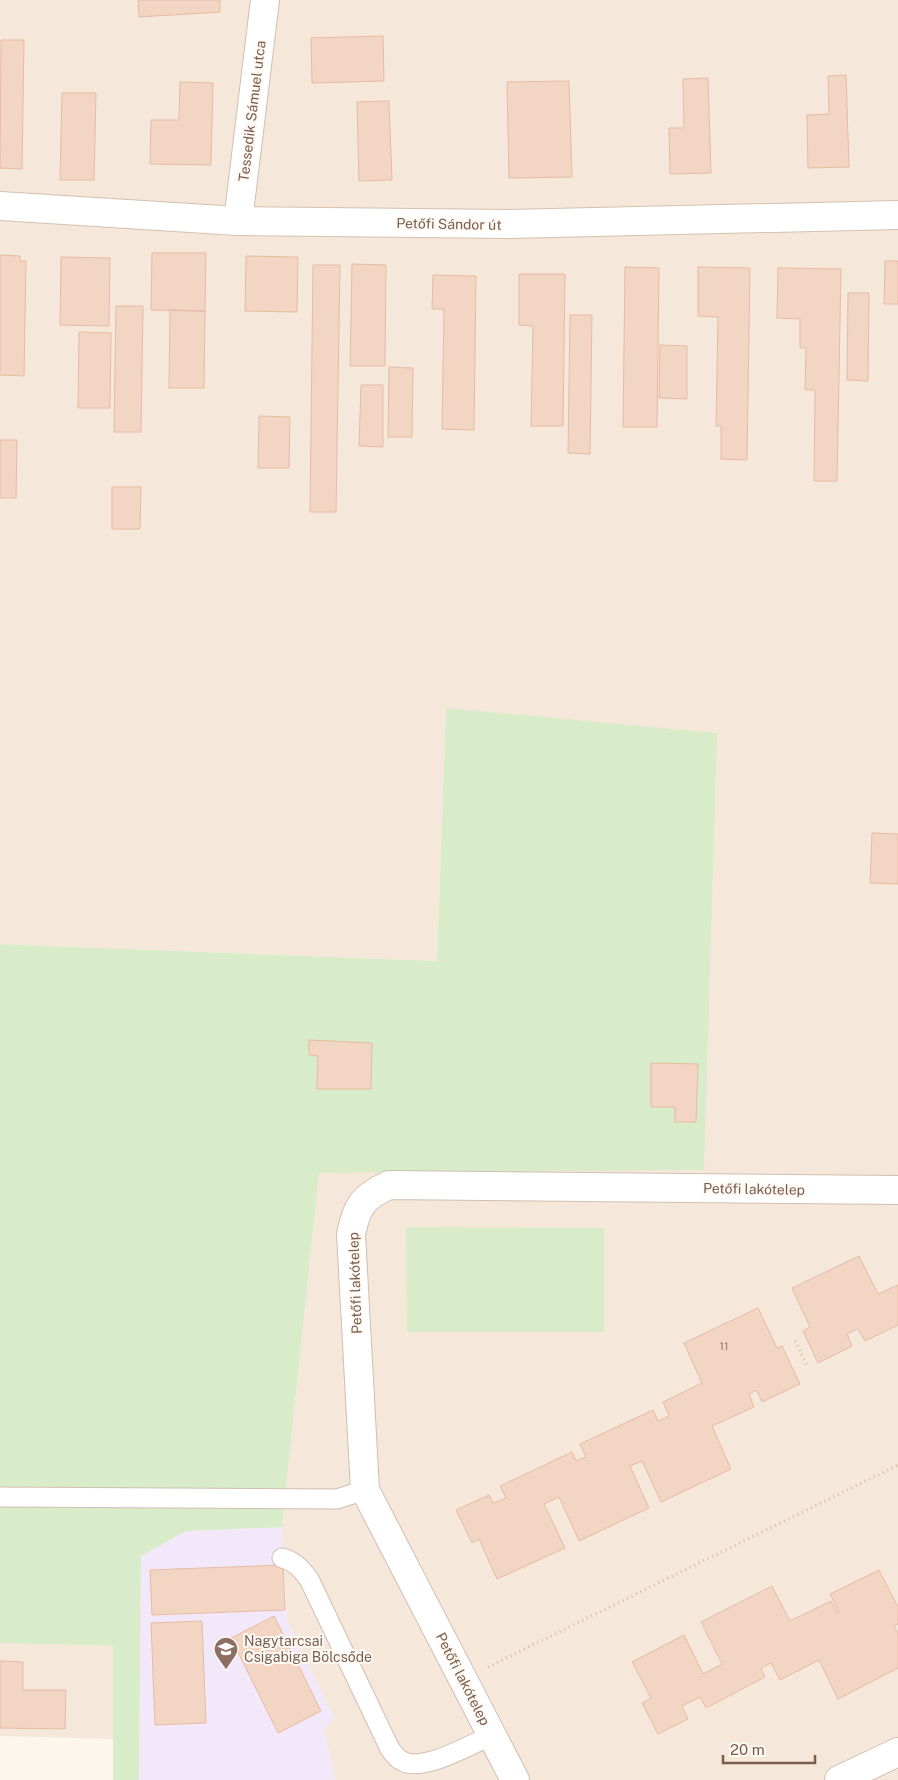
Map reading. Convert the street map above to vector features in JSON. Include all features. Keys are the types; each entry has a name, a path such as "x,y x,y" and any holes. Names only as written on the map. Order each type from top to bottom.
{"street":[{"name":"Tessedik Sámuel utca","path":"238,222 265,0"},
{"name":"Petőfi Sándor út","path":"0,206 238,222 509,224 898,215"},
{"name":"Petőfi lakótelep","path":"515,1780 365,1490 351,1234 354,1218 360,1204 372,1193 389,1185 898,1190"},
{"path":"839,1780 898,1752"}],"lane":[{"path":"0,1497 337,1499 365,1490"},
{"path":"282,1558 298,1565 309,1579 389,1747 403,1762 425,1763 436,1761 492,1735"}],"path":[{"path":"795,1341 807,1366"},
{"path":"464,1679 898,1465"}],"shaded area":[{"path":"0,0 898,0 898,1780 335,1780 324,1728 335,1719 287,1621 282,1527 319,1172 704,1169 446,708 437,961 0,944"},
{"name":"Nagytarcsai Csigabiga Bölcsőde","path":"282,1527 287,1621 335,1719 324,1728 335,1780 139,1780 141,1556 186,1531"},
{"path":"0,1643 113,1646 113,1739 0,1736"}],"green space":[{"path":"446,708 717,733 704,1170 319,1173 282,1527 186,1531 141,1556 139,1780 113,1780 113,1646 0,1643 0,944 437,961"},
{"path":"406,1227 604,1228 604,1332 407,1332"}],"building":[{"path":"138,0 220,0 220,12 139,17"},
{"path":"383,36 384,81 312,83 311,38"},
{"path":"1,40 24,40 22,169 0,168"},
{"path":"846,75 849,167 808,168 807,115 829,114 828,76"},
{"path":"708,78 711,173 670,174 669,128 684,128 683,79"},
{"path":"569,81 572,177 509,178 507,82"},
{"path":"180,82 213,83 211,165 150,164 151,120 179,120"},
{"path":"62,93 96,93 94,180 60,180"},
{"path":"389,101 392,180 359,181 357,102"},
{"path":"152,253 206,253 205,311 151,310"},
{"path":"0,255 20,256 20,261 26,261 24,376 0,375"},
{"path":"246,256 298,257 297,312 245,311"},
{"path":"61,257 110,258 109,326 60,325"},
{"path":"885,261 898,261 898,304 884,304"},
{"path":"352,264 386,265 385,366 350,366"},
{"path":"313,265 340,265 336,512 310,512"},
{"path":"625,267 659,268 657,427 623,427"},
{"path":"698,267 750,268 747,460 721,459 721,426 716,426 718,317 698,316"},
{"path":"778,268 841,269 837,481 814,481 815,390 805,390 806,348 800,348 800,319 777,318"},
{"path":"519,274 565,274 563,426 531,426 533,326 519,325"},
{"path":"433,275 476,276 474,430 442,429 444,309 432,309"},
{"path":"848,293 869,293 868,381 847,380"},
{"path":"116,306 143,306 141,432 114,432"},
{"path":"170,310 205,311 204,388 169,388"},
{"path":"570,315 592,315 590,454 568,453"},
{"path":"79,332 111,333 110,408 78,408"},
{"path":"660,345 687,346 687,399 659,398"},
{"path":"389,367 413,368 412,437 388,437"},
{"path":"361,385 383,385 383,447 359,446"},
{"path":"259,416 290,417 289,468 258,468"},
{"path":"0,440 17,440 16,498 0,498"},
{"path":"112,487 141,487 140,529 112,529"},
{"path":"872,833 898,834 898,884 870,883"},
{"path":"309,1040 372,1043 371,1089 317,1089 318,1056 309,1055"},
{"path":"651,1063 698,1064 696,1122 675,1122 675,1107 651,1107"},
{"path":"859,1256 878,1294 898,1285 898,1325 865,1341 858,1329 847,1334 852,1346 818,1363 803,1331 810,1327 792,1288"},
{"path":"758,1308 777,1348 782,1346 800,1384 762,1402 757,1390 749,1394 754,1407 712,1426 731,1469 661,1502 642,1461 630,1466 649,1508 579,1541 559,1497 544,1504 565,1548 497,1579 479,1539 472,1543 456,1510 489,1495 493,1503 506,1498 500,1486 572,1452 576,1461 586,1457 580,1444 653,1410 658,1421 669,1416 663,1402 702,1383 684,1343"},
{"path":"283,1565 285,1610 152,1615 150,1570"},
{"path":"879,1570 898,1607 898,1624 894,1626 898,1634 898,1668 838,1699 819,1660 780,1680 771,1663 761,1668 765,1677 706,1708 700,1697 682,1706 688,1719 658,1734 642,1703 651,1698 632,1662 684,1635 703,1674 722,1664 701,1622 772,1586 790,1621 831,1601 837,1613 839,1612 830,1594"},
{"path":"274,1616 321,1711 278,1733 231,1638"},
{"path":"202,1621 206,1723 155,1725 151,1623"},
{"path":"0,1661 23,1662 23,1690 66,1690 65,1729 0,1728"}],"place":[{"name":"Nagytarcsai Csigabiga Bölcsőde","path":"226,1670"}]}
